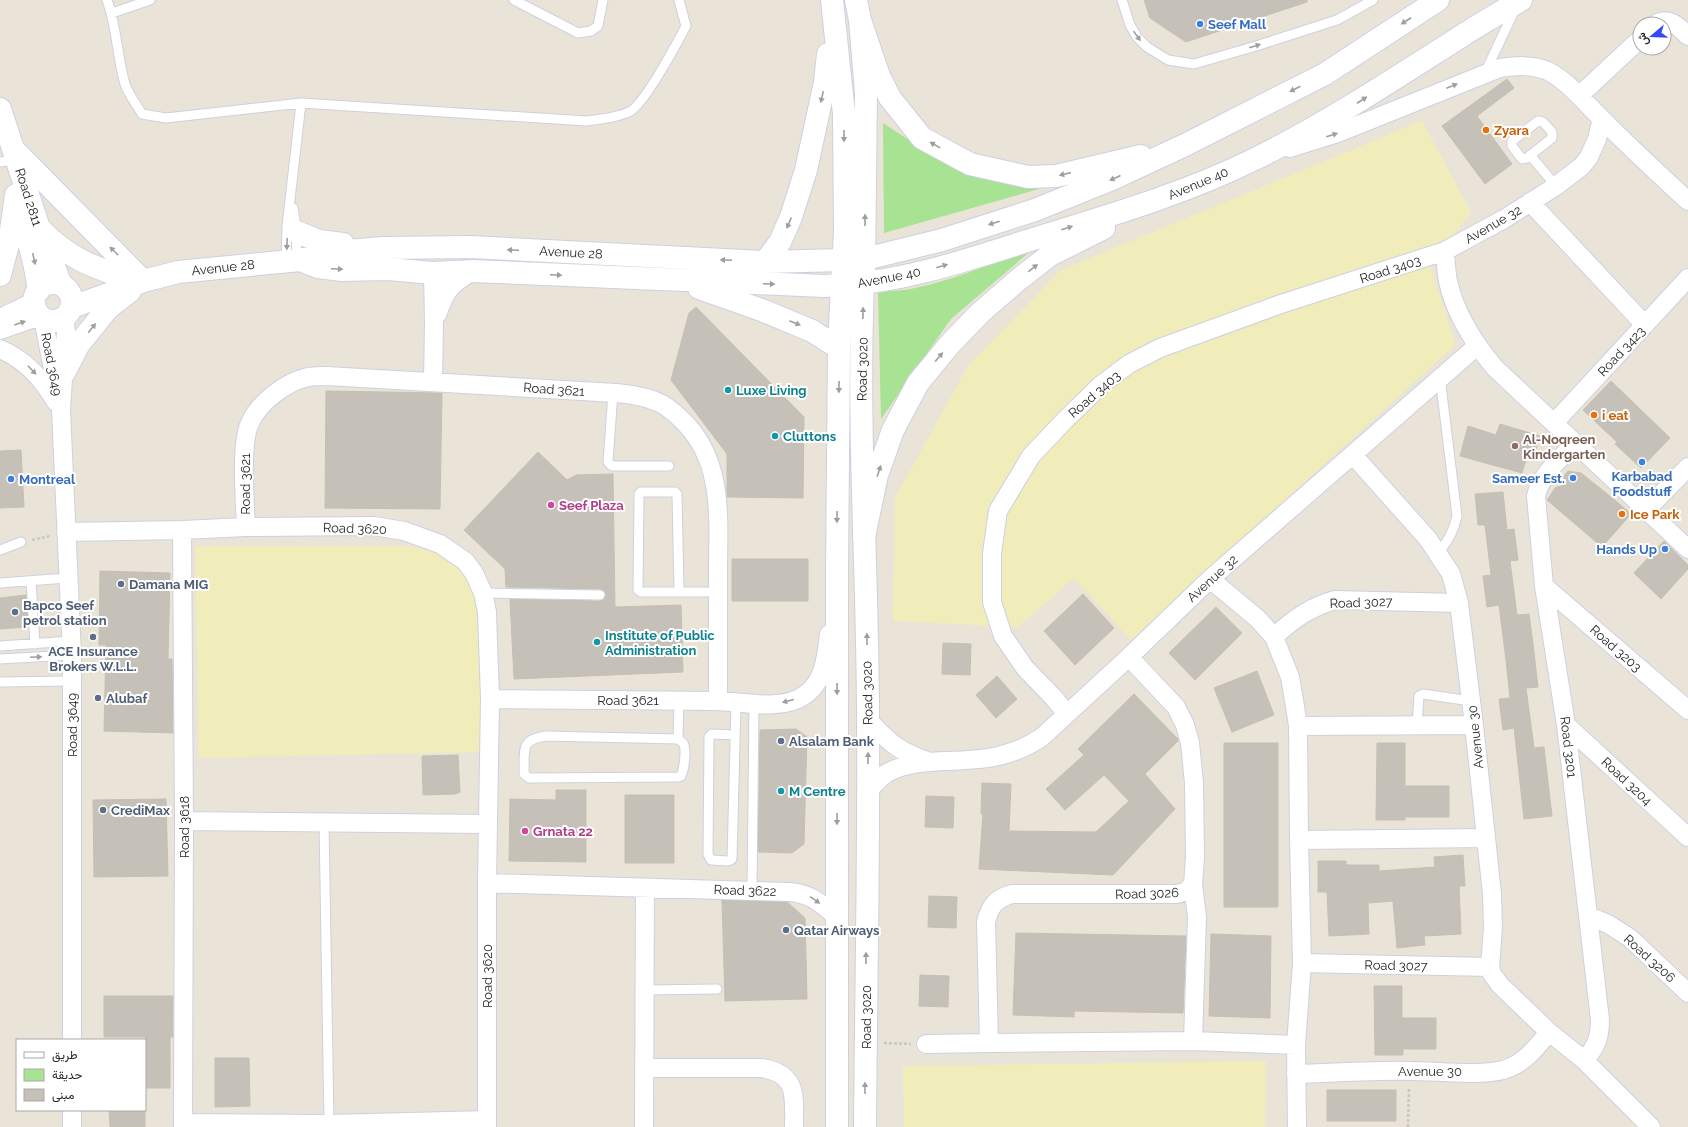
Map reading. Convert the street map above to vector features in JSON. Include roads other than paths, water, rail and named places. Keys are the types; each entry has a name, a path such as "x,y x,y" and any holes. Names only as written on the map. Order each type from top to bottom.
{"street":[{"name":"Avenue 40","path":"842,260 866,260 942,240 1035,210 1112,179 1184,145 1325,74 1438,0"},
{"name":"Avenue 40","path":"842,285 864,284 902,278 990,252 1158,200 1255,159 1356,104 1513,1"},
{"path":"765,262 780,242 791,217 806,170 826,82 832,2"},
{"name":"Road 3020","path":"832,2 844,114 845,232 842,260 839,348 837,570 837,1127"},
{"path":"858,10 879,76 890,98 922,138 970,164 1028,177 1056,176 1184,145"},
{"name":"Road 3020","path":"858,10 866,93 866,260 861,388 868,720 865,1127"},
{"path":"1672,22 1688,36"},
{"path":"1580,96 1632,46"},
{"path":"1255,159 1338,133 1485,73 1500,68 1518,65 1534,66 1548,71 1580,96 1602,120 1688,201"},
{"name":"Road 2811","path":"0,109 5,154 30,242 39,306"},
{"name":"Avenue 32","path":"1445,250 1504,219 1556,186 1582,166 1589,157 1597,139 1602,120"},
{"path":"5,154 140,280"},
{"name":"Road 2811","path":"5,154 39,228 66,300"},
{"path":"0,275 10,237 16,194"},
{"path":"864,537 877,476 893,430 918,383 950,344 981,312 1050,255 1158,200"},
{"path":"1530,202 1645,325"},
{"path":"39,228 66,252 85,263 140,280"},
{"path":"297,232 319,241 382,248"},
{"path":"433,381 433,273 450,258 470,247"},
{"name":"Avenue 28","path":"66,300 140,280 178,272 294,261 324,253 382,248 470,247 765,262 842,260"},
{"path":"1445,250 1448,282 1460,315 1477,346 1495,368 1688,549"},
{"name":"Road 3403","path":"1067,714 1025,668 1003,636 992,602 992,553 998,511 1031,456 1101,385 1129,364 1160,348 1282,304 1445,250"},
{"name":"Avenue 28","path":"294,261 329,269 388,269 433,273 472,271 680,281 824,286 842,285"},
{"path":"434,323 448,289 460,278 472,271"},
{"name":"Road 3423","path":"1554,423 1688,278"},
{"path":"64,373 79,344 108,308 140,280"},
{"path":"680,281 790,321 812,331 839,348"},
{"path":"0,330 39,306 49,284 66,300 58,321 50,321 39,306"},
{"name":"Road 3649","path":"66,300 66,331 61,410 72,682 72,1039"},
{"path":"0,318 39,306"},
{"name":"Road 3649","path":"39,306 61,410"},
{"name":"Avenue 32","path":"927,761 988,758 1009,754 1028,747 1042,737 1129,657 1210,578 1477,346"},
{"path":"0,349 17,358 31,368 48,389 61,410"},
{"name":"Road 3621","path":"246,527 245,444 249,423 258,410 273,395 289,384 308,377 326,376 433,381 613,392 636,395 656,401 677,415 693,431 707,454 715,480 718,513 718,701"},
{"name":"Road 3201","path":"1575,444 1544,476 1536,496 1544,586 1566,725 1589,916 1600,1028 1596,1045 1584,1060"},
{"name":"Avenue 30","path":"1353,455 1428,539 1451,574 1459,603 1474,725 1493,910 1490,967"},
{"path":"1646,510 1688,467"},
{"name":"Road 3620","path":"66,532 182,530 246,527 374,526 404,531 440,544 465,561 474,573 484,593 487,612 490,700 487,883 487,1124"},
{"name":"Road 3618","path":"182,530 184,821 183,1125 487,1124"},
{"name":"Road 3621","path":"490,700 718,701 779,704 799,699 814,687 824,671 837,570"},
{"path":"1210,578 1258,619 1274,637 1290,678 1298,726 1298,840 1302,963 1296,1045 1297,1127"},
{"name":"Road 3203","path":"1544,586 1688,710"},
{"name":"Road 3027","path":"1274,637 1291,621 1305,612 1320,604 1335,600 1459,603"},
{"name":"Road 3026","path":"989,1043 986,922 989,910 996,901 1004,896 1012,894 1176,894 1185,892 1193,885 1195,857 1194,783 1190,743 1185,725 1176,707 1129,657"},
{"path":"868,720 885,738 899,749 907,754 927,761"},
{"path":"1298,726 1474,725"},
{"name":"Road 3204","path":"1566,725 1688,837"},
{"path":"867,792 888,773 927,761"},
{"path":"184,821 488,824"},
{"path":"1298,840 1486,838"},
{"name":"Road 3622","path":"487,883 752,890 802,893 813,897 837,917"},
{"path":"1193,885 1197,918 1193,1041"},
{"path":"644,888 644,1127"},
{"name":"Road 3206","path":"1589,916 1630,938 1688,993"},
{"name":"Road 3027","path":"1302,963 1490,967"},
{"path":"1490,967 1495,979 1548,1032 1584,1060 1651,1127"},
{"name":"Avenue 30","path":"1296,1074 1410,1071 1484,1072 1503,1070 1521,1062 1536,1049 1548,1032"},
{"path":"926,1044 1193,1041 1296,1045"},
{"path":"644,1068 762,1068 775,1070 786,1077 792,1088 794,1127"},
{"path":"72,1111 72,1127"}],"lane":[{"path":"107,0 112,13 119,61 126,86 142,114 166,118 301,103 587,121 608,118 631,111 651,87 686,26 678,0"},
{"path":"112,13 150,0"},
{"path":"514,0 578,33 591,31 598,26 603,0"},
{"path":"1122,0 1130,25 1137,37 1147,47 1168,60 1194,64 1337,20 1373,0"},
{"path":"1485,73 1513,1"},
{"path":"294,261 287,226 301,103"},
{"path":"1540,121 1552,132 1552,135 1549,140 1530,155 1525,159 1520,158 1511,144 1530,127 1540,121"},
{"path":"1530,155 1556,186"},
{"path":"291,198 297,232 294,261"},
{"path":"1438,553 1454,530 1457,516 1440,377"},
{"path":"613,392 608,462 610,465 669,466"},
{"path":"679,592 677,494 676,492 641,492 639,510 638,590 641,592 679,592 718,592"},
{"path":"0,550 21,542"},
{"path":"0,583 67,578"},
{"path":"31,581 35,644"},
{"path":"484,593 600,595"},
{"path":"0,646 35,644 71,648"},
{"path":"0,659 71,648"},
{"path":"0,682 72,682"},
{"path":"1417,725 1419,696 1423,694 1471,701"},
{"path":"678,739 679,701"},
{"path":"735,735 712,734 709,737 708,854 711,860 728,861 732,859 735,735 745,703"},
{"path":"745,703 752,890"},
{"path":"538,737 678,739 684,744 685,748 684,772 682,776 678,777 529,778 524,774 525,745 530,740 538,737"},
{"path":"324,822 329,1125"},
{"path":"644,990 717,988"}],"place":[{"name":"Seef Mall","path":"1200,24"},
{"name":"Zyara","path":"1486,130"},
{"name":"Luxe Living","path":"728,390"},
{"name":"i eat","path":"1594,415"},
{"name":"Cluttons","path":"775,436"},
{"name":"Al-Noqreen Kindergarten","path":"1515,446"},
{"name":"Karbabad Foodstuff","path":"1642,462"},
{"name":"Sameer Est.","path":"1573,478"},
{"name":"Montreal","path":"11,479"},
{"name":"Seef Plaza","path":"551,505"},
{"name":"Ice Park","path":"1622,514"},
{"name":"Hands Up","path":"1665,549"},
{"name":"Damana MIG","path":"121,584"},
{"name":"Bapco Seef petrol station","path":"15,612"},
{"name":"ACE Insurance Brokers W.L.L.","path":"93,637"},
{"name":"Institute of Public Administration","path":"597,642"},
{"name":"Alubaf","path":"98,698"},
{"name":"Alsalam Bank","path":"781,741"},
{"name":"M Centre","path":"781,791"},
{"name":"CrediMax","path":"103,810"},
{"name":"Grnata 22","path":"525,831"},
{"name":"Qatar Airways","path":"786,930"}]}
